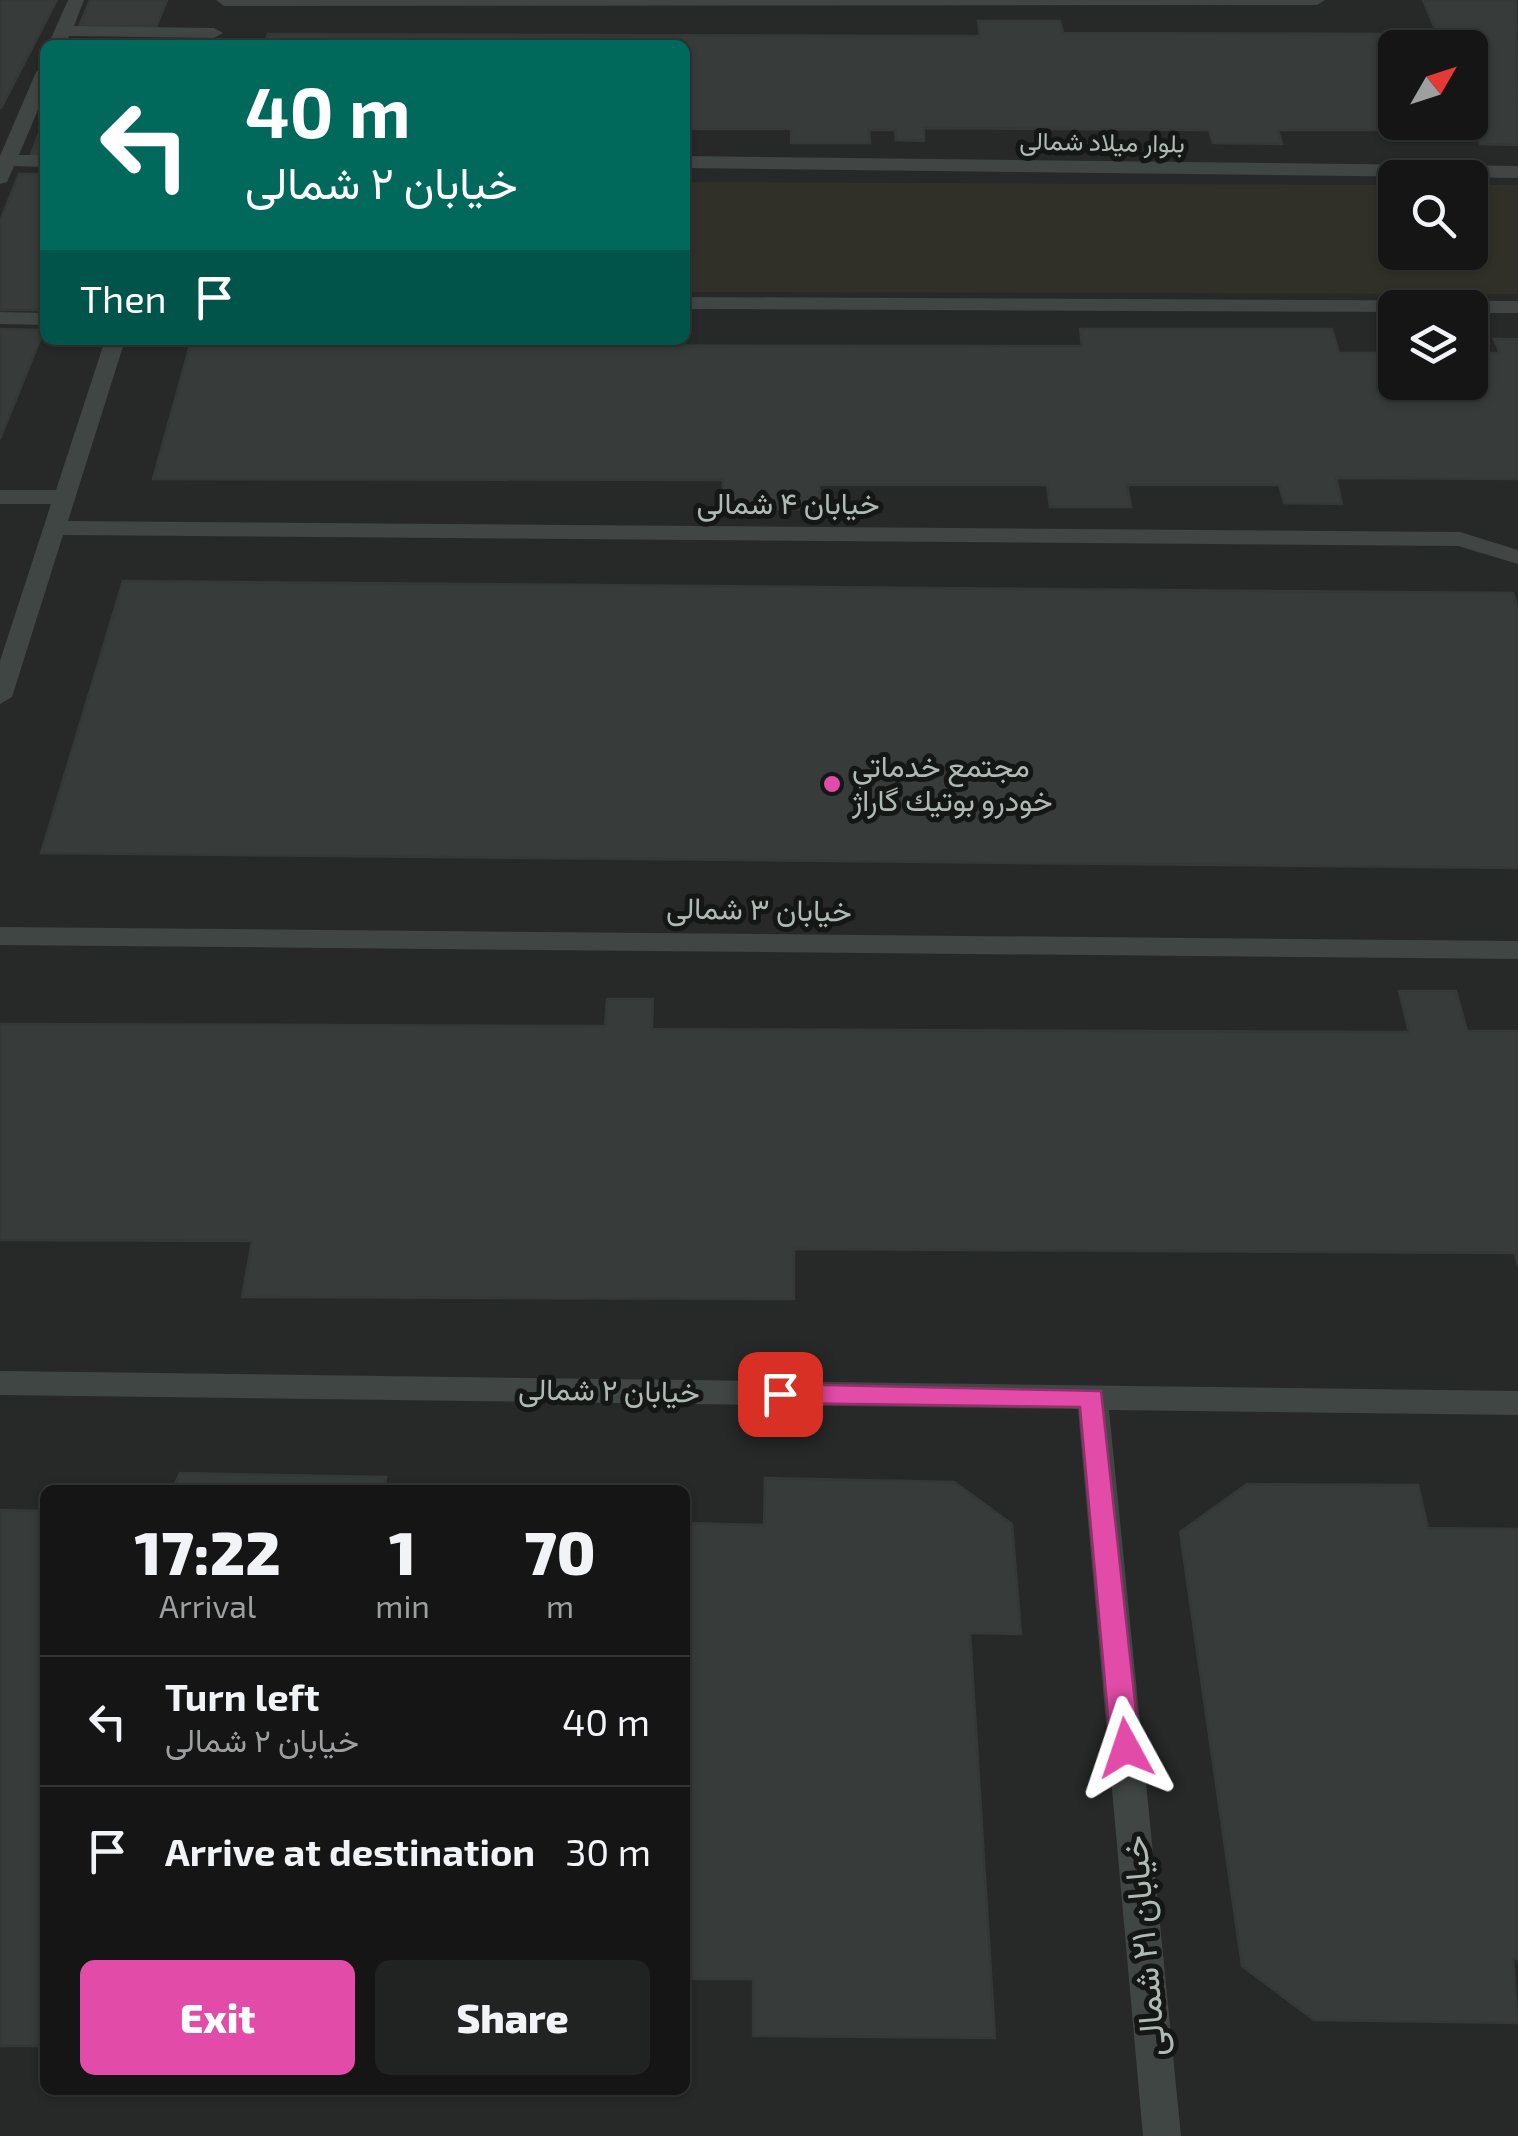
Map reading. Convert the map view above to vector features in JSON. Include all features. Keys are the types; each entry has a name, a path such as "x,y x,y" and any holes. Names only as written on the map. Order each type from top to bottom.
{"lane":[{"path":"76,0 59,38 212,39 224,0 1317,0"},
{"path":"4,169 40,83"},
{"path":"0,114 26,115"},
{"path":"4,169 40,162"},
{"name":"بلوار میلاد شمالی","path":"690,162 1518,172"},
{"path":"690,304 1518,308"},
{"path":"0,318 40,319"},
{"path":"0,698 113,345"},
{"path":"0,497 64,497"},
{"name":"خیابان ۴ شمالی","path":"54,528 1460,539 1518,557"},
{"name":"خیابان ۳ شمالی","path":"0,936 1518,950"},
{"name":"خیابان ۲ شمالی","path":"0,1383 1518,1404"},
{"name":"خیابان ۲۱ شمالی","path":"1092,1398 1162,2136"}],"shaded area":[{"path":"0,0 1518,0 1518,2136 0,2136"},
{"path":"690,182 1378,185 1378,270 1488,270 1488,185 1518,185 1518,294 1488,294 1488,290 1378,290 1378,294 690,292"}],"building":[{"path":"0,0 57,0 1,108 0,108"},
{"path":"90,0 167,0 156,27 79,26"},
{"path":"1423,0 1516,0 1518,145 1480,144 1479,140 1488,140 1488,30 1435,30"},
{"path":"978,21 1060,21 1063,33 1378,34 1378,130 1278,130 1282,144 1213,143 1209,130 924,128 924,141 896,140 895,130 869,130 870,143 791,143 791,129 690,129 690,40 266,40 268,34 980,36"},
{"path":"40,130 40,157 30,157"},
{"path":"19,174 40,174 40,310 0,310 0,221"},
{"path":"0,329 40,330 40,340 0,439"},
{"path":"1080,329 1332,329 1339,353 1378,353 1378,400 1488,400 1488,353 1500,353 1494,339 1518,339 1518,479 1336,478 1342,504 1284,503 1279,485 1127,485 1131,507 1050,507 1047,485 819,485 821,509 723,509 723,480 153,479 190,345 1082,346"},
{"path":"123,581 1513,593 1518,608 1518,868 41,853"},
{"path":"1399,991 1456,991 1467,1031 1518,1031 1518,1266 1515,1253 794,1249 794,1299 242,1297 252,1241 0,1240 0,1024 605,1026 607,999 653,999 652,1029 1409,1032"},
{"path":"180,1473 386,1477 385,1485 174,1485"},
{"path":"765,1478 954,1482 1012,1524 1021,1634 970,1633 995,2038 753,2036 753,1979 690,1979 690,1523 764,1525"},
{"path":"1247,1484 1418,1485 1428,1528 1518,1529 1518,1959 1513,1959 1518,2023 1314,2020 1242,1966 1180,1532"},
{"path":"0,1510 40,1511 40,2046 0,2046"}],"place":[{"name":"مجتمع خدماتي خودرو بوتيك گاراژ","path":"832,784"}],"route":[{"path":"780,1394 1092,1398 1126,1748"}]}
